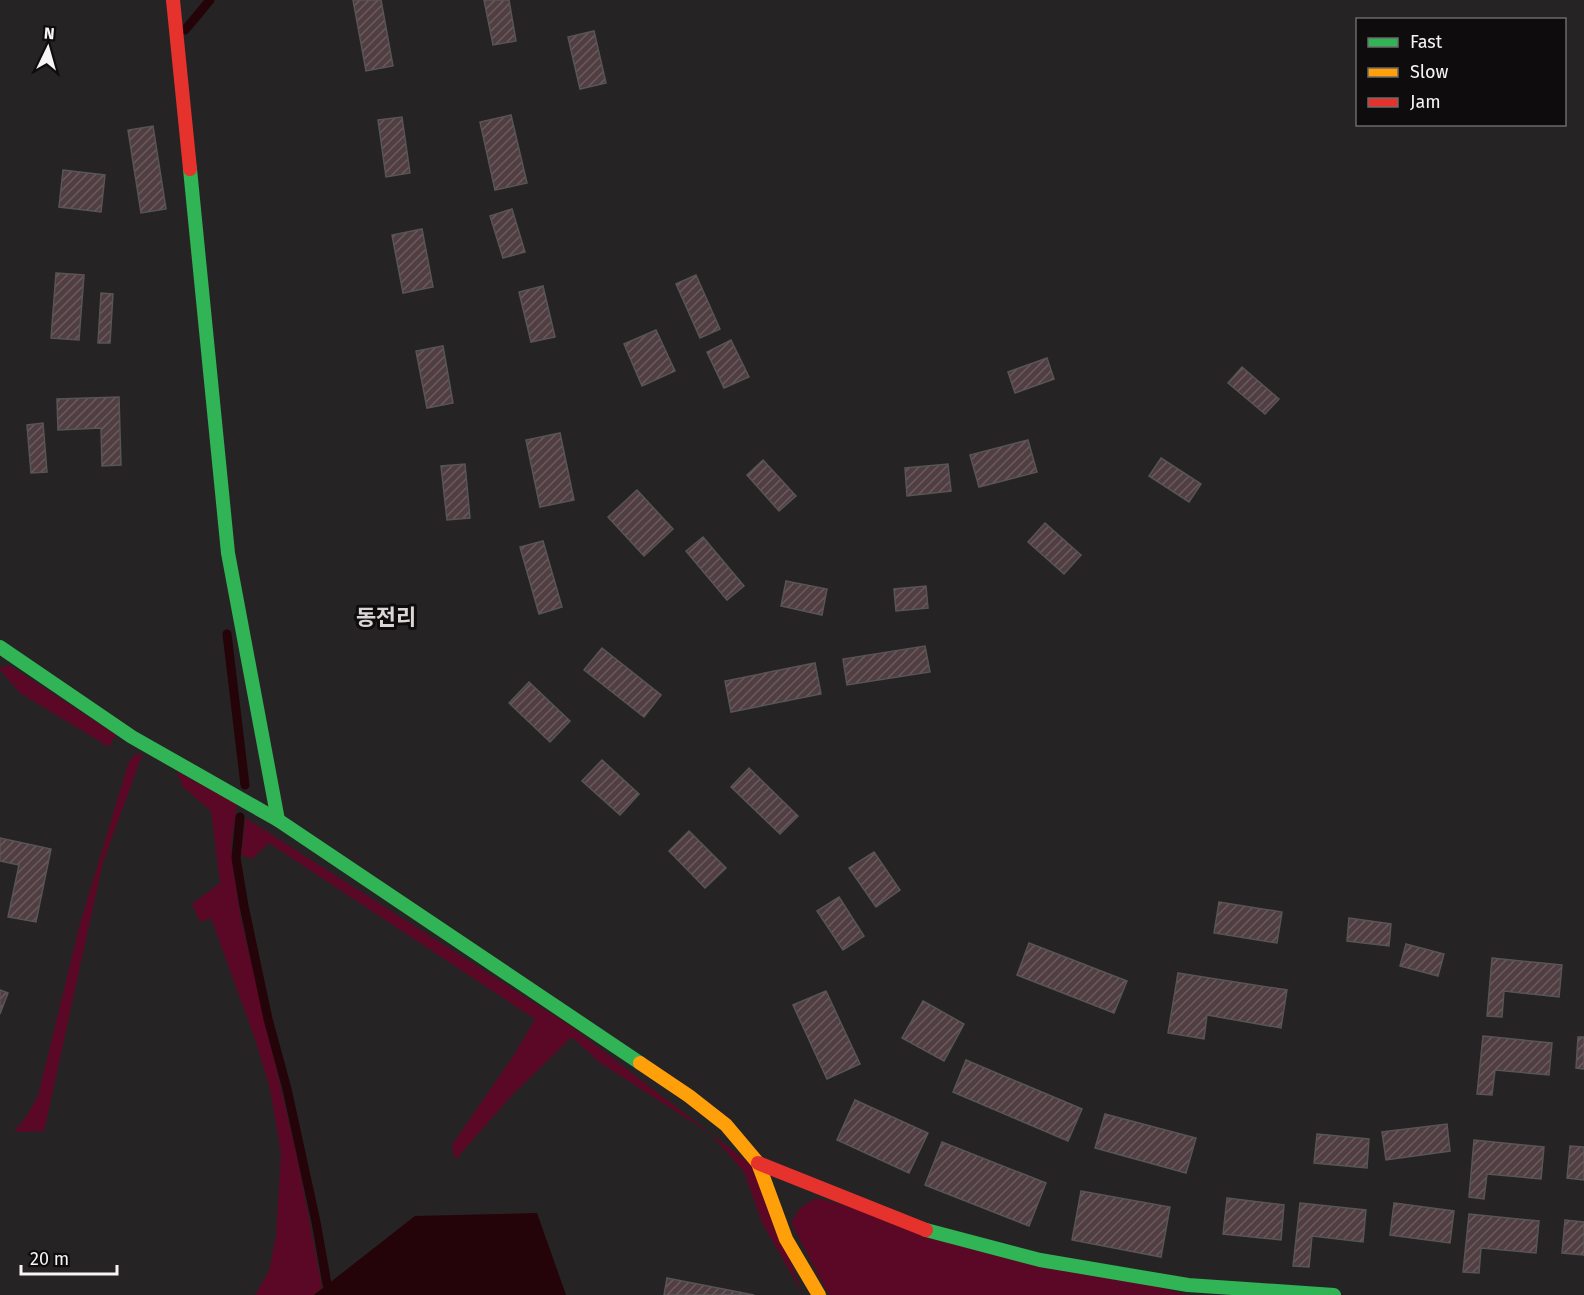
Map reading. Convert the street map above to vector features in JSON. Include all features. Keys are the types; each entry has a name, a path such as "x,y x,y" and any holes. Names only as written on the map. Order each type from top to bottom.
{"street":[{"path":"173,0 228,553 278,820"},
{"path":"0,647 132,737 278,820 689,1096 726,1125 758,1163 786,1239 819,1295"},
{"path":"758,1163 927,1230 1040,1260 1188,1285 1334,1295"}],"shaded area":[{"path":"9,665 116,735 109,747 20,693 0,670"},
{"path":"143,753 103,862 44,1131 14,1132 38,1096 80,924 128,764 134,755"},
{"path":"176,771 237,804 231,843 232,863 241,920 297,1157 322,1288 314,1295 255,1295 269,1271 276,1236 281,1153 270,1089 255,1039 211,918 200,922 192,904 220,883 211,811 183,787"},
{"path":"246,818 572,1027 753,1166 803,1294 762,1223 744,1172 711,1134 599,1062 572,1037 514,1093 455,1160 452,1145 514,1055 535,1019 269,843 252,859 241,855"},
{"path":"816,1198 1189,1295 829,1295 791,1223 800,1208"},
{"path":"537,1213 566,1295 314,1295 415,1216"}],"building":[{"path":"353,0 381,0 393,66 366,71"},
{"path":"484,0 509,0 516,41 493,45"},
{"path":"594,31 606,83 580,89 568,37"},
{"path":"511,115 527,183 495,190 480,122"},
{"path":"402,117 410,173 386,177 378,120"},
{"path":"153,126 166,209 141,213 128,130"},
{"path":"63,170 105,175 101,212 59,207"},
{"path":"512,209 525,252 503,258 490,216"},
{"path":"422,229 433,287 403,293 392,235"},
{"path":"56,273 84,275 79,340 51,338"},
{"path":"696,275 720,329 700,338 676,284"},
{"path":"543,286 555,337 531,342 519,292"},
{"path":"101,293 113,294 110,343 98,343"},
{"path":"656,330 675,371 642,386 624,344"},
{"path":"731,340 749,377 724,388 707,352"},
{"path":"443,346 453,403 427,408 416,351"},
{"path":"1047,358 1054,379 1015,393 1008,372"},
{"path":"1242,367 1279,399 1265,414 1228,383"},
{"path":"119,397 121,465 102,466 101,428 58,430 57,399"},
{"path":"43,423 47,472 31,473 27,425"},
{"path":"560,433 574,500 540,507 526,440"},
{"path":"1028,440 1037,472 979,487 970,455"},
{"path":"1161,458 1201,484 1189,502 1149,476"},
{"path":"763,460 796,496 779,511 747,475"},
{"path":"465,464 470,518 447,520 441,466"},
{"path":"948,464 951,491 907,496 905,468"},
{"path":"637,490 673,529 644,556 608,517"},
{"path":"1045,523 1081,555 1064,574 1028,542"},
{"path":"703,537 744,586 727,600 686,551"},
{"path":"543,541 562,607 539,614 520,547"},
{"path":"786,581 827,589 822,615 781,606"},
{"path":"926,586 928,608 896,611 894,589"},
{"path":"925,646 930,672 847,685 843,659"},
{"path":"602,648 661,695 644,717 584,670"},
{"path":"815,663 821,694 731,712 725,681"},
{"path":"529,682 570,721 550,742 509,703"},
{"path":"602,760 639,794 620,815 582,781"},
{"path":"749,768 798,816 780,834 731,787"},
{"path":"689,831 726,868 705,888 669,851"},
{"path":"0,838 51,849 36,922 8,917 19,865 0,861"},
{"path":"874,852 900,890 876,907 849,868"},
{"path":"839,897 864,936 843,950 817,911"},
{"path":"1219,902 1282,912 1277,943 1214,933"},
{"path":"1349,918 1391,924 1389,946 1347,941"},
{"path":"1029,943 1127,981 1114,1013 1017,975"},
{"path":"1406,944 1444,954 1438,976 1400,966"},
{"path":"1492,958 1562,965 1559,997 1504,991 1502,1017 1487,1016"},
{"path":"1178,973 1287,990 1281,1028 1207,1015 1204,1039 1168,1033"},
{"path":"0,990 8,993 0,1014"},
{"path":"826,991 860,1064 827,1079 793,1005"},
{"path":"923,1001 964,1024 944,1061 902,1038"},
{"path":"1483,1036 1552,1043 1549,1075 1495,1070 1492,1095 1477,1094"},
{"path":"1578,1037 1584,1037 1584,1069 1576,1068"},
{"path":"966,1060 1082,1109 1068,1141 953,1092"},
{"path":"855,1100 928,1133 909,1173 837,1140"},
{"path":"1105,1114 1196,1138 1186,1173 1095,1148"},
{"path":"1447,1124 1450,1151 1386,1160 1382,1132"},
{"path":"1317,1134 1369,1139 1367,1168 1314,1163"},
{"path":"1474,1140 1544,1147 1541,1179 1487,1174 1484,1199 1469,1197"},
{"path":"942,1142 1046,1183 1029,1226 925,1185"},
{"path":"1570,1146 1584,1147 1584,1180 1567,1178"},
{"path":"1081,1191 1170,1207 1161,1257 1072,1240"},
{"path":"1227,1198 1284,1205 1281,1240 1223,1234"},
{"path":"1300,1203 1366,1210 1363,1242 1312,1236 1309,1267 1293,1266"},
{"path":"1394,1203 1454,1211 1450,1243 1390,1235"},
{"path":"1469,1214 1539,1221 1536,1253 1481,1248 1479,1273 1463,1272"},
{"path":"1565,1220 1584,1222 1584,1255 1562,1253"},
{"path":"667,1278 754,1295 664,1295"}],"waterway":[{"path":"185,30 210,0"},
{"path":"227,634 245,785"},
{"path":"240,817 236,858 244,906 268,1019 287,1089 327,1284"}],"traffic: fast":[{"path":"190,169 228,553 278,820"},
{"path":"0,647 132,737 278,820 640,1063"},
{"path":"926,1230 1040,1260 1188,1285 1334,1295"}],"traffic: slow":[{"path":"640,1063 689,1096 726,1125 758,1163 786,1239 819,1295"}],"traffic: jam":[{"path":"173,0 190,169"},
{"path":"758,1163 926,1230"}],"district":[{"name":"동전리","path":"386,617"}]}
